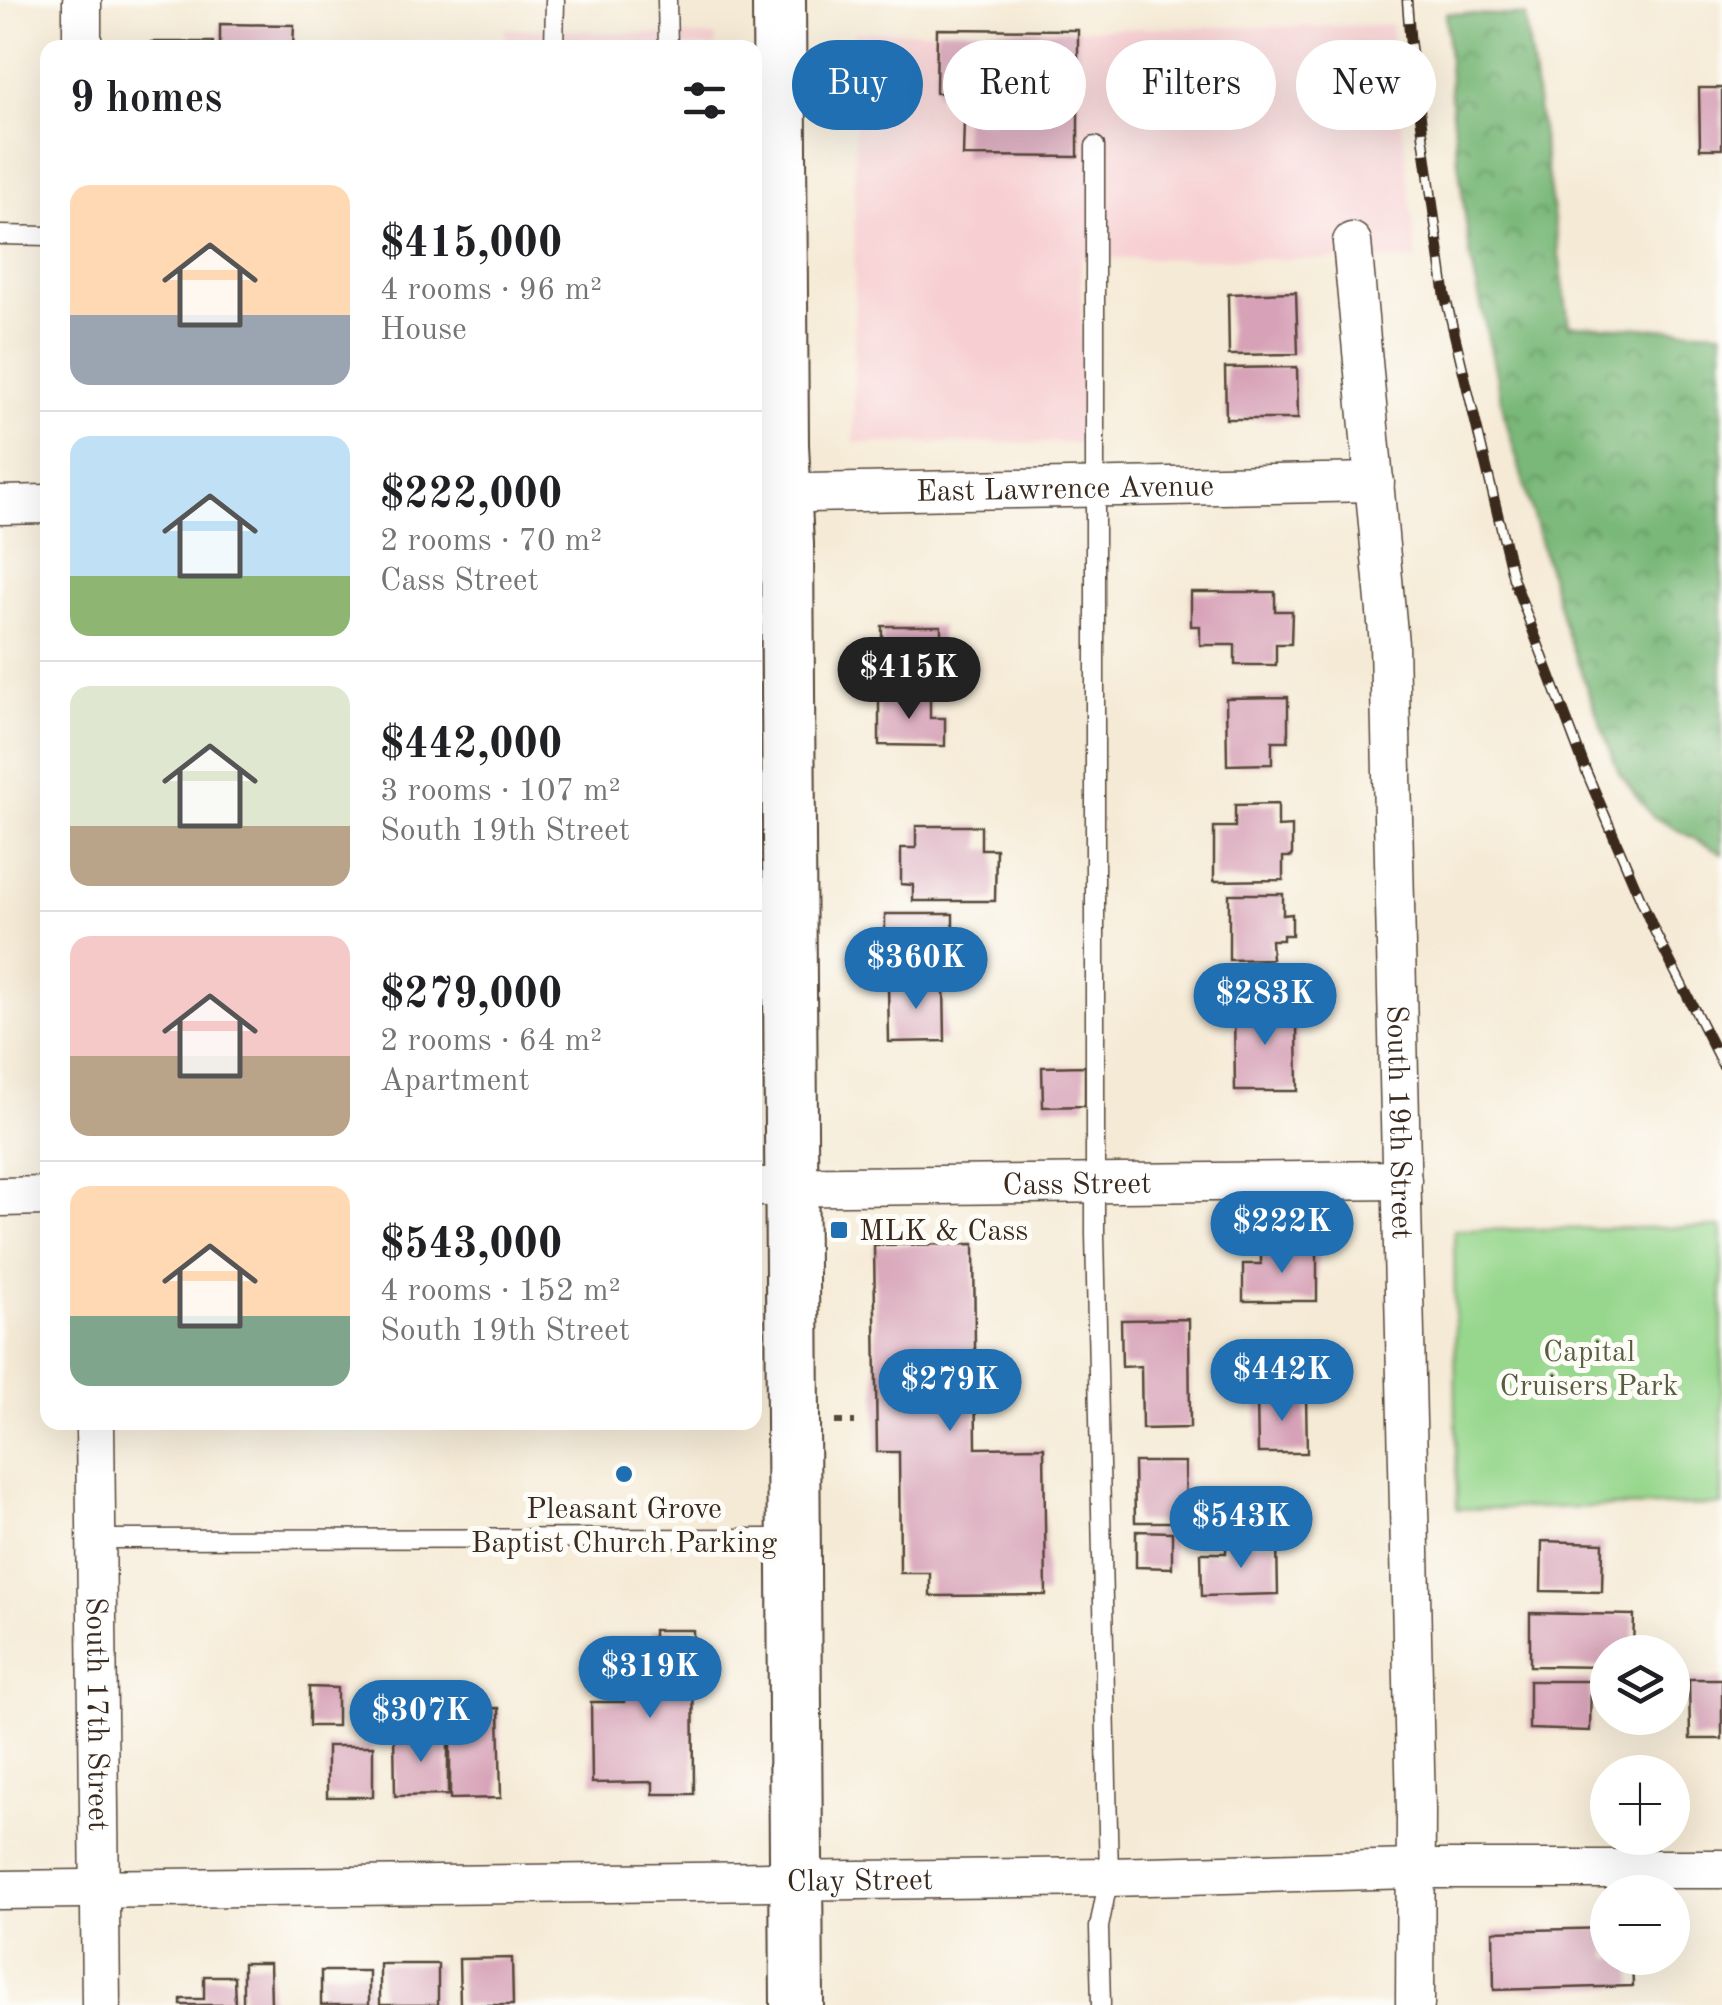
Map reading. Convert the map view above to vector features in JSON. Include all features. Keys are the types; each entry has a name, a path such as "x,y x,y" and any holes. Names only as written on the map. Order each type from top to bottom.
{"street":[{"path":"82,0 82,40"},
{"path":"779,0 767,82 770,494 780,841 773,1186 794,1538 797,2005"},
{"name":"South 19th Street","path":"1352,242 1390,644 1415,2005"},
{"name":"East Lawrence Avenue","path":"770,494 1375,482"},
{"path":"0,505 40,504"},
{"name":"Cass Street","path":"773,1186 1402,1180"},
{"path":"0,1196 40,1196"},
{"name":"South 17th Street","path":"95,1430 101,2005"},
{"name":"Clay Street","path":"0,1890 1109,1877 1415,1869 1722,1869"}],"lane":[{"path":"554,40 555,0"},
{"path":"668,0 668,40"},
{"path":"1094,146 1094,1234 1109,1877 1100,1927 1101,2005"},
{"path":"0,236 40,236"},
{"path":"96,1540 794,1538"}],"shaded area":[{"path":"1391,25 1393,40 1296,40 1296,130 1403,130 1417,260 1081,258 1082,443 854,443 855,130 923,130 923,40 855,40 855,32"},
{"path":"505,28 716,37 716,40 506,40"}],"green space":[{"path":"1446,13 1525,16 1569,325 1722,331 1722,854 1652,816 1619,773 1566,632 1505,417 1470,254 1452,114"},
{"name":"Capital Cruisers Park","path":"1722,1227 1722,1505 1457,1509 1454,1230"}],"building":[{"path":"220,24 294,25 293,40 220,40"},
{"path":"937,29 1078,30 1078,40 943,40 943,93 936,93"},
{"path":"1699,88 1722,88 1722,149 1700,149"},
{"path":"964,130 1078,130 1078,157 963,156"},
{"path":"1296,292 1298,354 1229,355 1228,294"},
{"path":"1297,367 1298,419 1226,419 1225,368"},
{"path":"1191,592 1275,592 1275,611 1292,611 1291,644 1276,644 1276,665 1235,665 1235,645 1200,645 1200,626 1191,626"},
{"path":"882,626 941,626 941,689 882,689"},
{"path":"879,696 930,696 930,718 945,718 945,746 879,745"},
{"path":"1288,697 1288,741 1272,741 1272,764 1227,765 1226,698"},
{"path":"1278,804 1278,827 1292,826 1292,857 1283,857 1283,880 1214,881 1214,827 1235,827 1235,805"},
{"path":"916,826 981,826 981,849 996,849 995,901 913,901 913,885 901,884 901,848 916,848"},
{"path":"1229,894 1283,894 1283,915 1292,914 1292,935 1271,940 1272,959 1229,960"},
{"path":"885,914 953,914 953,938 937,938 937,964 885,964"},
{"path":"944,983 945,1041 889,1042 888,984"},
{"path":"1234,1002 1284,1002 1284,1025 1297,1025 1298,1091 1235,1091"},
{"path":"1085,1066 1085,1106 1043,1107 1042,1067"},
{"path":"974,1244 976,1448 1044,1447 1046,1595 930,1596 930,1573 900,1573 899,1452 877,1452 874,1245"},
{"path":"1261,1249 1317,1249 1317,1301 1243,1301 1243,1264 1261,1264"},
{"path":"1189,1319 1190,1428 1142,1429 1141,1366 1122,1367 1121,1320"},
{"path":"1257,1396 1306,1396 1307,1453 1258,1453"},
{"path":"1134,1462 1185,1462 1186,1522 1135,1522"},
{"path":"1136,1531 1172,1532 1172,1568 1136,1567"},
{"path":"1542,1541 1603,1543 1602,1592 1541,1591"},
{"path":"1277,1543 1278,1594 1202,1596 1201,1553 1226,1553 1226,1544"},
{"path":"1530,1613 1634,1615 1633,1635 1590,1635 1590,1667 1530,1666"},
{"path":"653,1630 693,1630 694,1794 653,1794 653,1782 592,1783 591,1702 624,1702 624,1661 653,1661"},
{"path":"1690,1679 1722,1679 1722,1739 1690,1739"},
{"path":"1529,1681 1590,1681 1590,1731 1529,1729"},
{"path":"309,1687 337,1688 337,1726 309,1726"},
{"path":"499,1708 501,1798 450,1799 450,1734 468,1734 468,1709"},
{"path":"394,1734 448,1734 448,1795 395,1796"},
{"path":"327,1746 373,1746 373,1797 327,1797"},
{"path":"1590,1928 1590,1975 1633,1975 1633,1986 1494,1990 1493,1931"},
{"path":"512,1958 513,2005 460,2005 459,1959"},
{"path":"243,1963 270,1963 271,2005 243,2005"},
{"path":"380,1964 438,1964 438,2005 380,2005"},
{"path":"321,1971 369,1971 369,2005 321,2005"},
{"path":"204,1976 234,1976 235,2005 181,2005 181,1999 204,1999"}],"railway":[{"path":"1407,0 1445,295 1513,578 1586,771 1653,928 1722,1064"}],"place":[{"name":"MLK & Cass","path":"839,1230"},
{"name":"Pleasant Grove Baptist Church Parking","path":"624,1474"}]}
